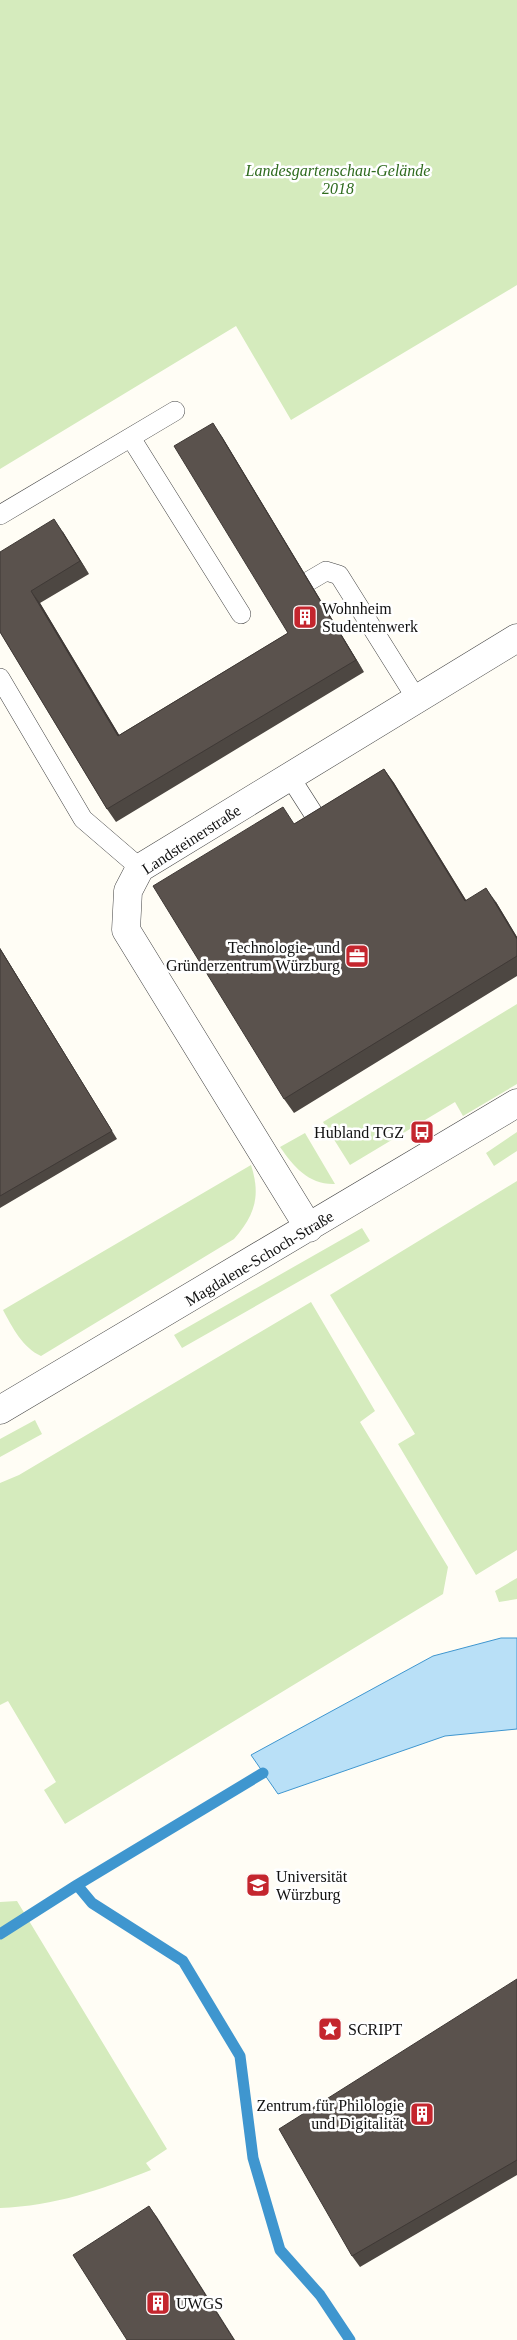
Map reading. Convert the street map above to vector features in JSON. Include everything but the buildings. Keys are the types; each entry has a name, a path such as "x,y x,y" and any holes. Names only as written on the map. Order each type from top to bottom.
{"street":[{"name":"Landsteinerstraße","path":"309,1228 126,930 128,891 140,868 517,638"},
{"name":"Magdalene-Schoch-Straße","path":"0,1410 517,1103"}],"lane":[{"path":"0,515 175,412"},
{"path":"131,438 241,614"},
{"path":"309,581 326,571 339,575 416,698"},
{"path":"0,678 83,819 140,868"},
{"path":"290,776 322,827"}],"green space":[{"name":"Landesgartenschau-Gelände 2018","path":"0,0 517,0 517,285 291,420 236,326 0,469"},
{"path":"517,1004 517,1084 463,1116 455,1102 350,1165 323,1122"},
{"path":"517,1132 517,1151 494,1166 486,1153"},
{"path":"305,1133 335,1184 326,1184 310,1178 297,1168 280,1147"},
{"path":"251,1165 256,1186 254,1205 247,1222 234,1239 41,1356 23,1342 3,1310"},
{"path":"517,1181 517,1550 476,1575 398,1444 415,1434 330,1295"},
{"path":"362,1228 370,1241 182,1348 174,1335"},
{"path":"311,1302 375,1411 360,1422 448,1567 443,1594 65,1824 44,1790 56,1782 8,1701 0,1705 0,1483 19,1475"},
{"path":"35,1420 42,1434 0,1457 0,1439"},
{"path":"517,1578 517,1599 499,1602 495,1591"},
{"path":"17,1901 167,2149 146,2163 151,2170 114,2184 77,2196 40,2204 0,2208 0,1902"}],"water":[{"path":"501,1638 517,1638 517,1729 445,1736 278,1794 251,1755 433,1656"}],"waterway":[{"path":"0,1934 77,1885 263,1773"},
{"path":"77,1885 92,1903 183,1961 240,2056 253,2158 280,2250 320,2295 350,2340"}],"place":[{"name":"Wohnheim Studentenwerk","path":"305,617"},
{"name":"Technologie- und Gründerzentrum Würzburg","path":"357,956"},
{"name":"Hubland TGZ","path":"422,1132"},
{"name":"Universität Würzburg","path":"258,1885"},
{"name":"SCRIPT","path":"330,2029"},
{"name":"Zentrum für Philologie und Digitalität","path":"422,2114"},
{"name":"UWGS","path":"158,2303"}]}
